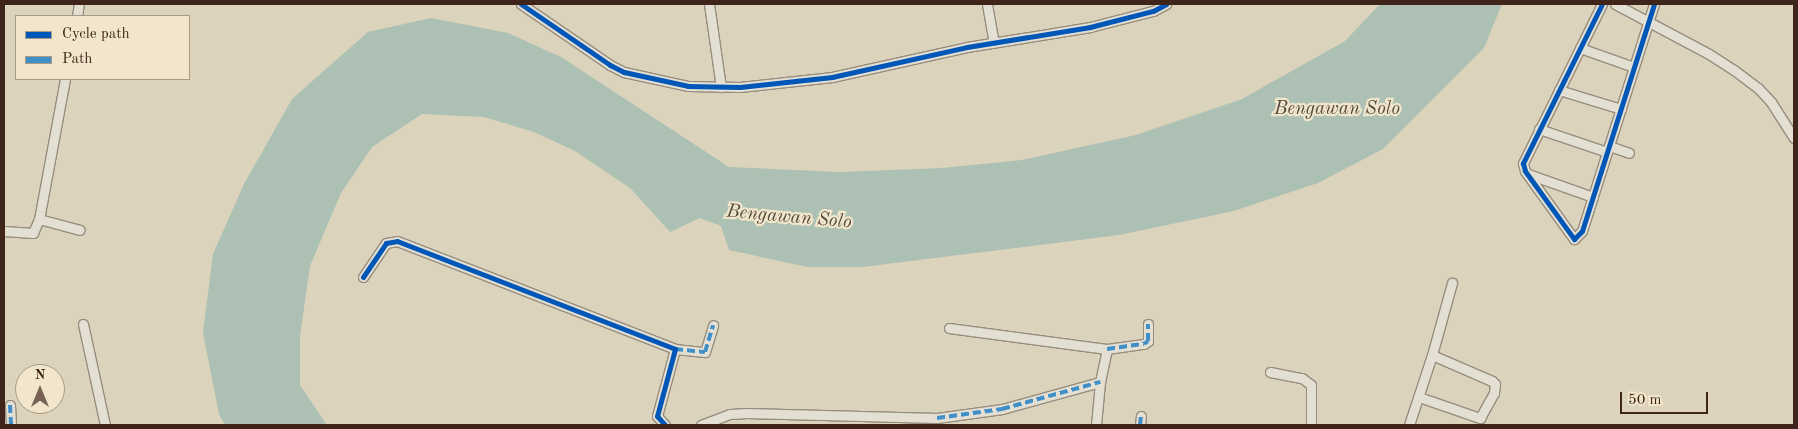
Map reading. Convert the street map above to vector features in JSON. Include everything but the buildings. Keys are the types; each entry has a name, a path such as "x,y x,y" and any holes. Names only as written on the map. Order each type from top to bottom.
{"street":[{"path":"521,4 610,65 624,72 688,86 778,84 832,77 866,68 994,42 1090,27 1166,4"},
{"path":"709,4 722,86"},
{"path":"987,4 994,42"},
{"path":"1602,4 1524,159 1524,167 1527,174 1574,239 1582,231 1654,4"},
{"path":"1615,4 1709,54 1758,88 1771,102 1794,138"},
{"path":"1580,48 1634,67"},
{"path":"4,231 33,233 39,219 65,80"},
{"path":"1559,90 1621,109"},
{"path":"1539,130 1629,153"},
{"path":"1527,174 1593,197"},
{"path":"39,219 80,230"},
{"path":"363,276 386,243 396,241 675,349 705,352 713,326"},
{"path":"1409,425 1432,355 1452,282"},
{"path":"83,324 105,425"},
{"path":"949,328 1107,349 1144,344 1148,341 1148,324"},
{"path":"665,425 656,421 675,349"},
{"path":"1096,425 1100,382 1107,349"},
{"path":"1419,397 1480,418 1494,393 1492,381 1432,355"},
{"path":"1270,372 1302,378 1310,385 1311,425"},
{"path":"701,425 723,416 747,412 939,422 1002,409 1100,382"},
{"path":"10,405 11,425"}],"water":[{"name":"Bengawan Solo","path":"1380,4 1502,4 1484,48 1383,149 1318,183 1234,211 1119,235 863,267 807,267 729,250 721,226 700,218 670,232 630,188 575,151 534,132 484,117 422,114 372,147 341,193 310,266 300,336 300,385 327,425 225,425 219,414 203,333 213,254 244,184 292,99 368,32 431,18 508,33 561,57 729,167 839,172 942,168 1022,160 1136,135 1242,99 1345,41"}],"marked path":[{"path":"1107,349 1144,344 1148,341 1148,324"},
{"path":"675,349 705,352 713,325"},
{"path":"937,418 1002,409 1100,382"},
{"path":"10,405 11,425"},
{"path":"1140,425 1141,416"}],"cycle path":[{"path":"521,4 610,65 624,72 688,86 740,87 832,77 967,47 1090,27 1153,11 1166,4"},
{"path":"1602,4 1523,163 1525,171 1574,239 1582,231 1654,4"},
{"path":"363,277 386,243 397,241 675,349 657,416 665,425"}]}
